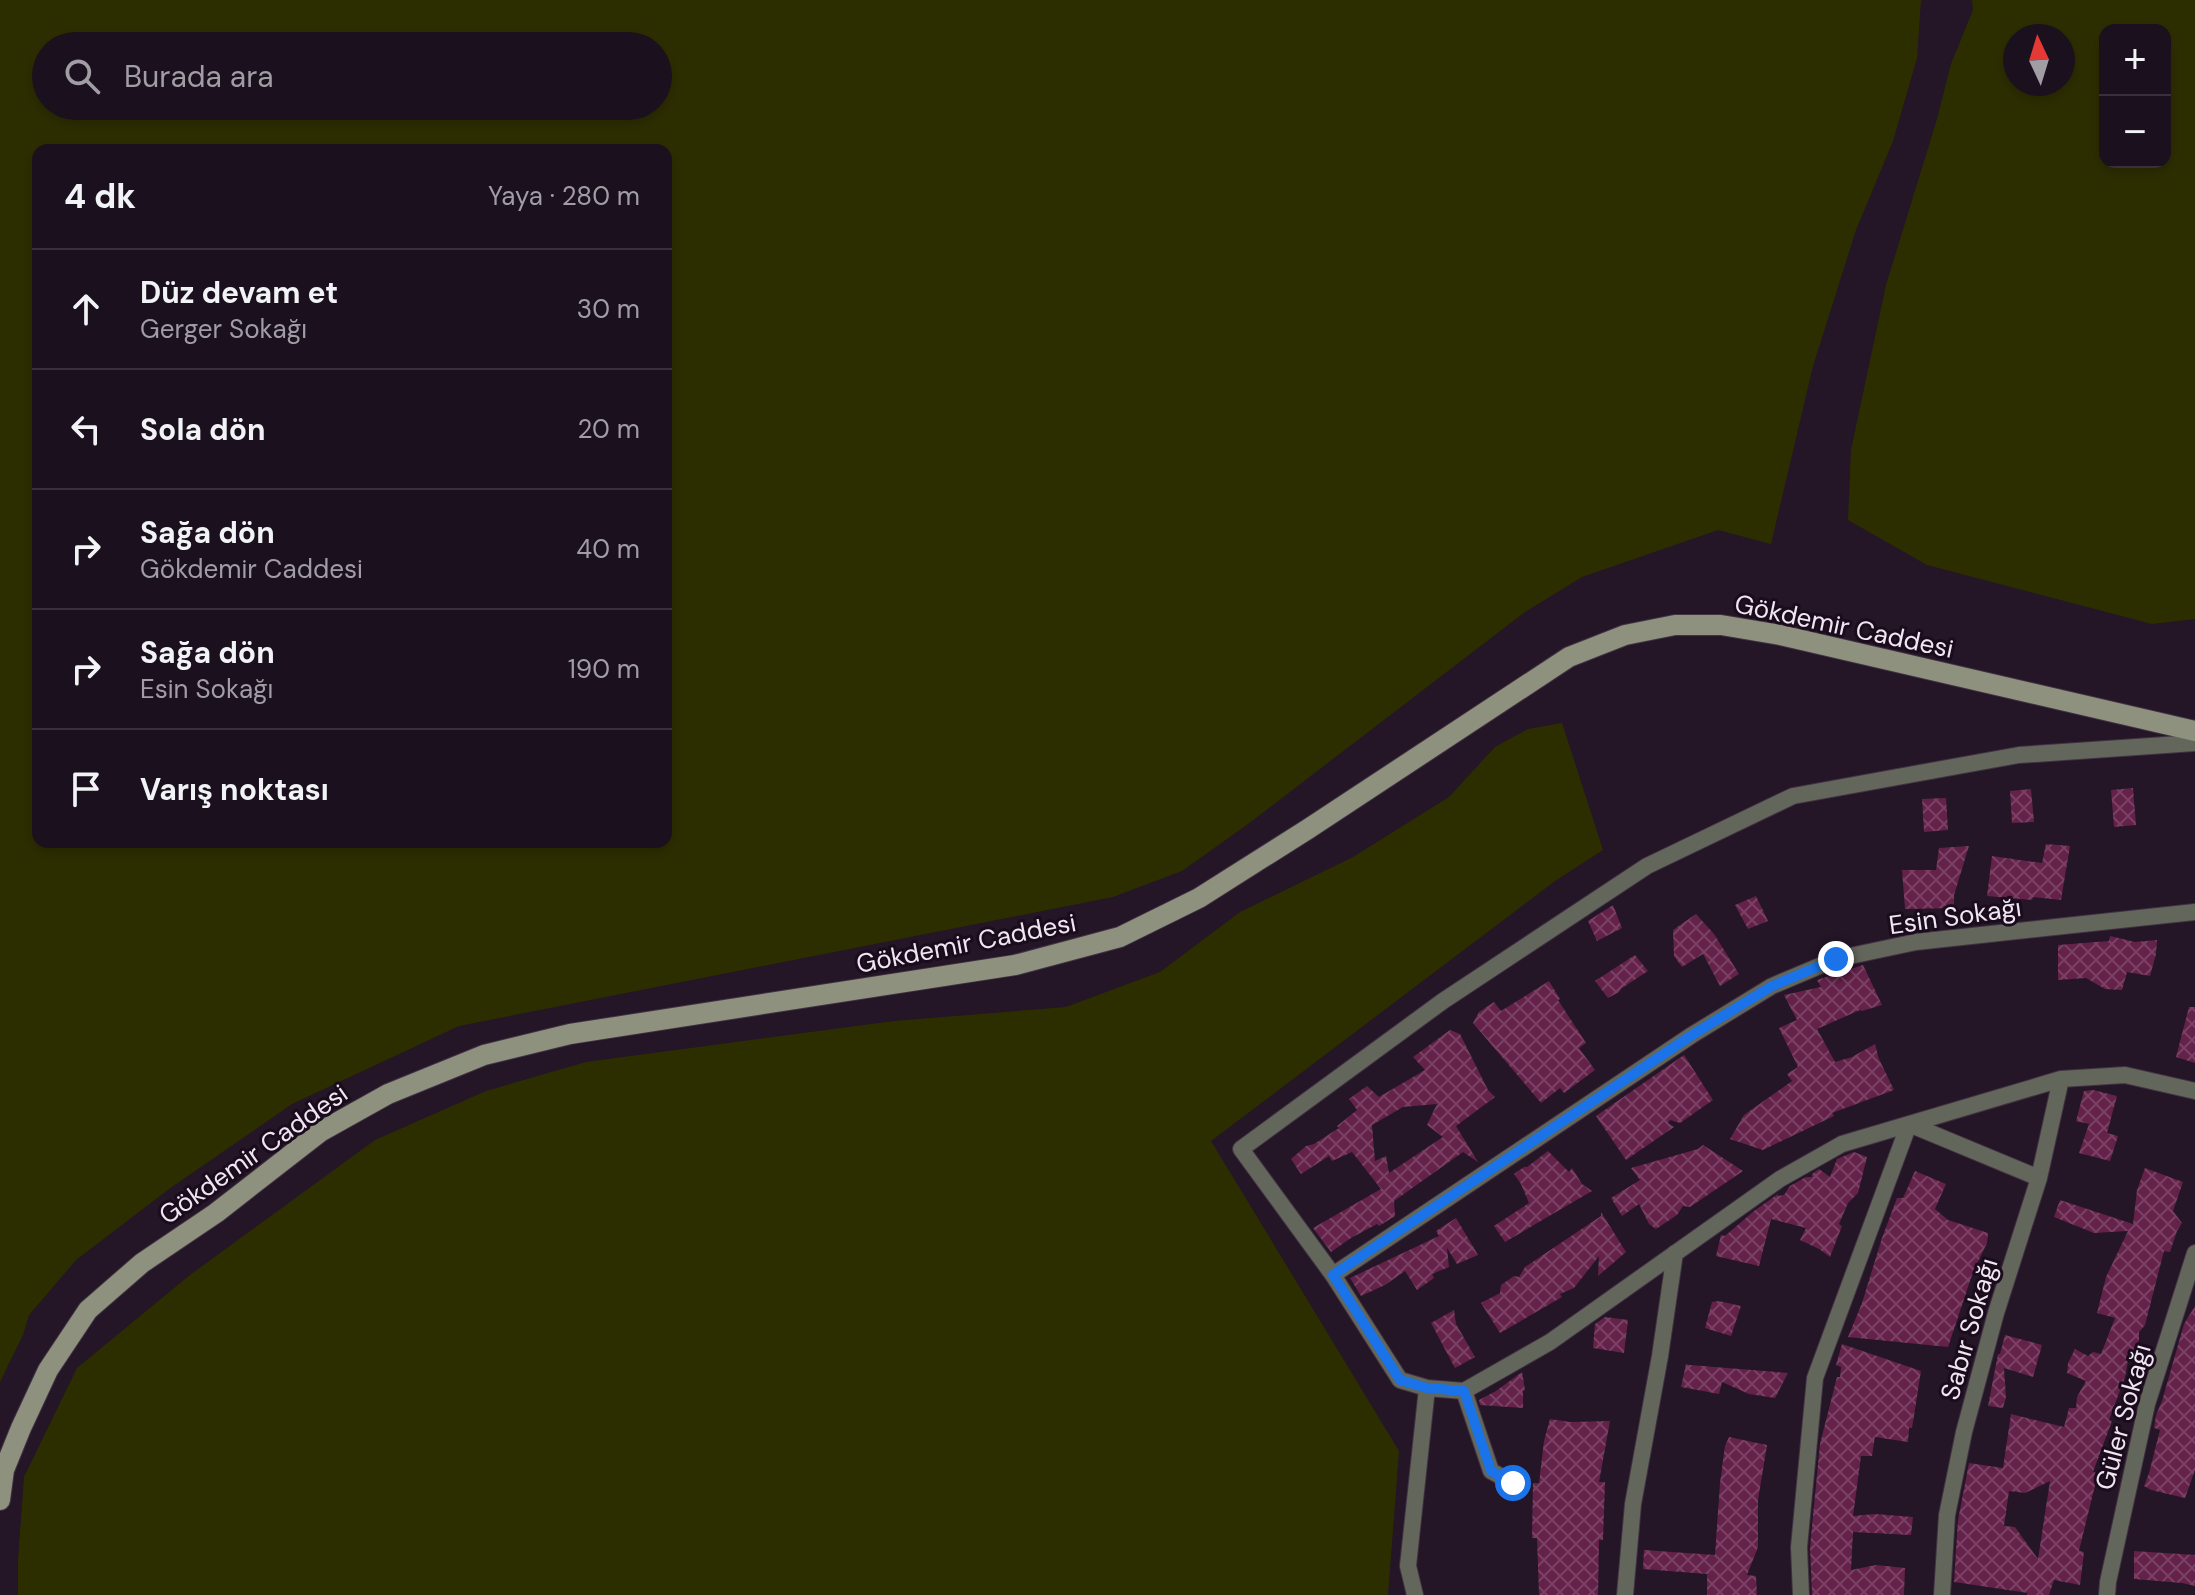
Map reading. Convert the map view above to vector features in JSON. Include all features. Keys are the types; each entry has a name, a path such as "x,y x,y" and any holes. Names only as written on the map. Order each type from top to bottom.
{"main road":[{"name":"Gökdemir Caddesi","path":"0,1500 4,1470 21,1428 48,1370 88,1310 142,1263 216,1213 320,1132 388,1094 484,1055 570,1034 1015,965 1120,937 1199,898 1569,657 1625,635 1675,625 1721,625 1780,635 2195,731"}],"street":[{"path":"2195,743 2019,755 1793,796 1647,866 1443,1001 1241,1149 1333,1275 1400,1380 1427,1388 1464,1391 1550,1342 1780,1179 1842,1144 2061,1079 2125,1075 2195,1091"},
{"name":"Esin Sokağı","path":"1333,1275 1692,1035 1772,986 1836,959 1916,942 2195,912"},
{"name":"Sabır Sokağı","path":"1942,1595 1947,1515 1964,1432 1996,1313 2039,1178 2061,1079"},
{"path":"1909,1124 2039,1178"},
{"path":"1801,1595 1799,1547 1815,1378 1909,1124"},
{"path":"1625,1595 1633,1504 1675,1253"},
{"name":"Güler Sokağı","path":"2107,1595 2147,1404 2195,1253"},
{"path":"1415,1595 1408,1566 1427,1388"},
{"path":"1464,1391 1491,1471 1513,1483"}],"shaded area":[{"path":"0,0 1921,0 1917,58 1893,141 1856,230 1813,366 1771,544 1718,530 1582,577 1525,612 1182,871 1113,897 459,1026 292,1104 169,1189 76,1260 29,1315 23,1335 0,1382"},
{"path":"1972,0 2195,0 2195,619 2152,624 1927,565 1848,520 1851,450 1886,285 1951,64 1973,10"},
{"path":"1562,723 1603,850 1555,881 1211,1141 1399,1451 1388,1595 18,1595 24,1477 77,1368 190,1275 375,1140 486,1091 586,1062 894,1021 1066,1007 1160,972 1240,912 1353,857 1449,797 1495,747 1528,729"}],"building":[{"path":"2133,788 2136,825 2114,827 2111,790"},
{"path":"2031,789 2034,822 2012,823 2010,791"},
{"path":"1946,798 1948,830 1924,832 1922,799"},
{"path":"2046,844 2070,846 2061,900 1987,896 1992,856 2042,863"},
{"path":"1969,846 1954,895 1954,908 1905,909 1902,870 1936,870 1939,848"},
{"path":"1756,896 1768,921 1748,929 1735,905"},
{"path":"1613,905 1622,928 1597,941 1588,921"},
{"path":"1696,914 1714,934 1739,974 1720,986 1703,954 1682,967 1674,956 1673,930"},
{"path":"2110,936 2135,942 2157,940 2150,976 2127,972 2122,990 2105,989 2086,978 2058,980 2058,945 2109,941"},
{"path":"1635,955 1648,971 1608,998 1595,981"},
{"path":"1863,965 1882,1005 1860,1010 1817,1029 1835,1062 1852,1057 1875,1044 1894,1090 1832,1113 1834,1116 1763,1150 1730,1139 1744,1115 1792,1081 1787,1074 1798,1067 1779,1028 1797,1020 1784,995 1821,987 1817,980"},
{"path":"1549,981 1586,1043 1579,1048 1595,1070 1564,1093 1560,1088 1541,1103 1473,1023 1479,1012 1494,1002 1501,1011"},
{"path":"2189,1007 2195,1007 2195,1063 2176,1057"},
{"path":"1450,1030 1460,1034 1488,1090 1495,1097 1456,1126 1478,1162 1463,1152 1394,1201 1395,1216 1331,1252 1313,1228 1381,1189 1352,1152 1332,1161 1329,1156 1301,1174 1291,1159 1306,1146 1339,1128 1337,1126 1357,1110 1349,1099 1367,1086 1379,1097 1425,1070 1413,1057","holes":["1437,1104 1427,1125 1443,1137 1389,1173 1386,1156 1375,1161 1372,1125 1403,1107"]},
{"path":"1684,1055 1713,1100 1680,1123 1670,1120 1668,1123 1674,1127 1626,1160 1596,1116"},
{"path":"2084,1091 2117,1096 2107,1133 2118,1136 2110,1161 2079,1153 2089,1124 2076,1121"},
{"path":"1703,1145 1743,1171 1690,1207 1683,1206 1677,1215 1656,1229 1649,1224 1639,1204 1622,1216 1611,1198 1640,1180 1631,1168"},
{"path":"1548,1151 1569,1172 1572,1168 1582,1184 1592,1191 1505,1242 1494,1226 1529,1203 1514,1174"},
{"path":"1854,1152 1867,1157 1858,1193 1848,1203 1830,1257 1800,1240 1806,1228 1771,1219 1759,1266 1716,1256 1721,1235 1725,1236 1754,1211 1778,1194 1784,1195 1790,1186 1812,1177 1819,1169 1830,1177 1837,1159"},
{"path":"2145,1168 2183,1182 2173,1211 2182,1223 2170,1252 2164,1251 2145,1325 2139,1332 2139,1340 2128,1361 2109,1420 2112,1421 2093,1472 2098,1473 2079,1551 2084,1552 2080,1585 2054,1580 2049,1595 2027,1595 1954,1582 1958,1520 1969,1463 2003,1468 2011,1414 2064,1427 2069,1408 2076,1408 2077,1397 2086,1381 2067,1373 2068,1363 2075,1349 2088,1356 2093,1352 2101,1354 2115,1318 2097,1313 2106,1277 2128,1231 2094,1233 2054,1217 2060,1200 2133,1224 2137,1190","holes":["2050,1481 2038,1559 2015,1527 2004,1526 2009,1491 2025,1493"]},
{"path":"1915,1171 1946,1184 1935,1209 1948,1220 1988,1233 1948,1347 1848,1337 1897,1198 1903,1198"},
{"path":"1601,1212 1626,1252 1598,1276 1599,1256 1574,1288 1500,1333 1481,1303 1500,1293 1501,1285 1514,1276 1519,1277 1525,1267 1601,1216"},
{"path":"1456,1218 1478,1255 1457,1264 1447,1248 1449,1267 1432,1274 1434,1278 1417,1290 1405,1271 1361,1296 1350,1278 1439,1236 1436,1231"},
{"path":"1712,1302 1741,1306 1731,1336 1705,1328"},
{"path":"2195,1306 2195,1470 2185,1498 2144,1486 2160,1430 2154,1428 2156,1415 2184,1324"},
{"path":"1454,1310 1456,1324 1475,1357 1455,1368 1431,1323"},
{"path":"1605,1317 1628,1320 1624,1353 1593,1348 1595,1324"},
{"path":"2005,1335 2042,1345 2033,1377 2004,1368 2006,1397 2003,1408 1988,1406"},
{"path":"1842,1344 1921,1371 1908,1442 1875,1437 1872,1456 1861,1456 1853,1516 1913,1517 1911,1535 1853,1532 1851,1570 1876,1565 1905,1568 1904,1595 1812,1595 1810,1547 1820,1444 1837,1377 1840,1377 1841,1367 1836,1365"},
{"path":"1686,1364 1788,1373 1775,1398 1749,1394 1722,1382 1719,1394 1681,1387"},
{"path":"1522,1372 1525,1390 1523,1408 1480,1405 1479,1400"},
{"path":"1550,1419 1610,1421 1599,1482 1605,1482 1603,1540 1599,1540 1598,1595 1539,1595 1537,1538 1532,1538 1533,1483 1539,1483"},
{"path":"1729,1437 1767,1445 1758,1500 1758,1547 1747,1575 1756,1576 1757,1595 1707,1595 1707,1574 1643,1569 1644,1550 1715,1555 1720,1483"},
{"path":"2134,1551 2195,1555 2195,1586 2134,1579"}],"route":[{"path":"1513,1483 1491,1471 1464,1391 1427,1388 1400,1380 1333,1275 1692,1035 1772,986 1836,959"}]}
